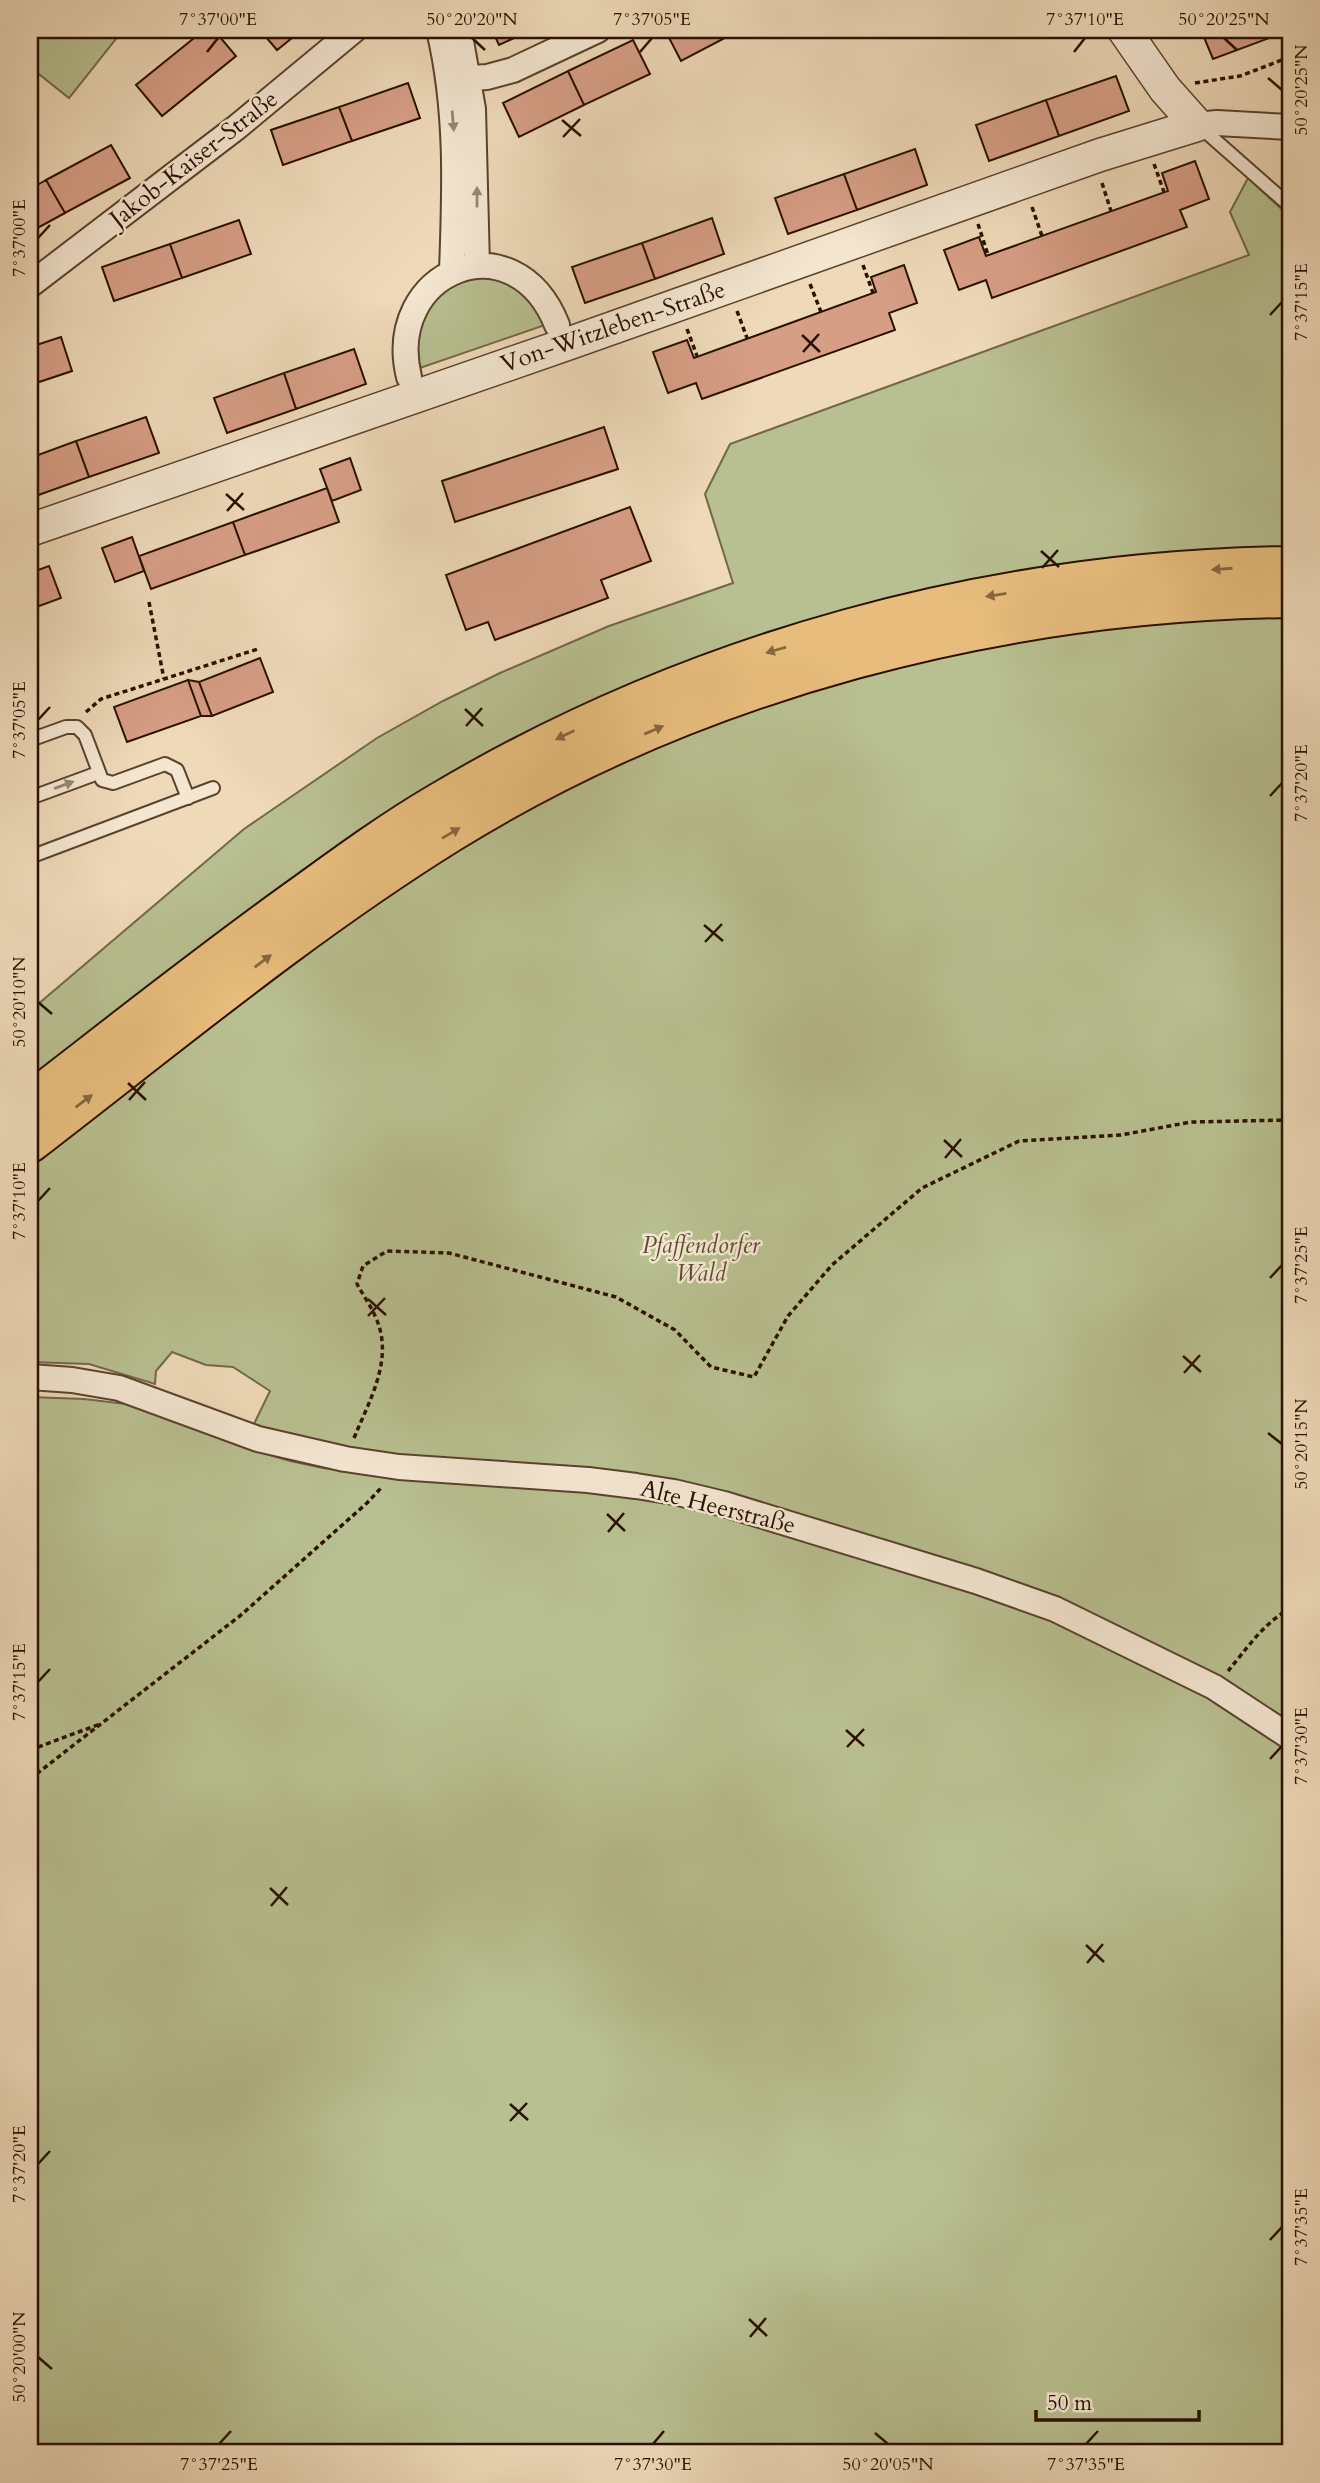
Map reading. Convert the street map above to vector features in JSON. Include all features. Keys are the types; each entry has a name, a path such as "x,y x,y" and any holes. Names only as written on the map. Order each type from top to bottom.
{"highway":[{"path":"30,1102 243,937 417,816 519,758 673,685 762,654 870,622 976,598 1063,584 1149,575 1290,566"},
{"path":"30,1143 263,961 385,875 454,831 627,741 771,685 889,650 982,629 1151,606 1290,598"}],"street":[{"name":"Jakob-Kaiser-Straße","path":"30,285 217,143 355,30"},
{"path":"439,30 459,79 476,162 477,265"},
{"path":"452,271 459,30"},
{"path":"459,79 513,70 598,30"},
{"path":"1124,30 1165,89 1197,125 1217,123 1290,127"},
{"name":"Von-Witzleben-Straße","path":"30,530 570,343 1100,155 1197,125"},
{"path":"409,377 404,347 409,322 430,289 452,271 477,265 503,269 529,283 548,304 557,325"},
{"name":"Alte Heerstraße","path":"30,1377 72,1380 119,1388 258,1439 345,1459 400,1467 588,1480 674,1492 724,1504 1055,1609 1214,1687 1290,1737"}],"lane":[{"path":"1197,125 1290,206"},
{"path":"30,740 66,727 77,727 85,735 97,773 102,780 113,783 170,765 177,770 188,798"},
{"path":"30,798 97,773"},
{"path":"30,857 213,788"}],"path":[{"path":"1184,84 1240,76 1290,57"},
{"path":"1151,156 1164,192"},
{"path":"1099,174 1111,211"},
{"path":"1028,198 1042,236"},
{"path":"975,217 988,255"},
{"path":"861,258 873,293"},
{"path":"807,277 821,312"},
{"path":"733,302 747,338"},
{"path":"684,320 697,356"},
{"path":"149,602 164,679"},
{"path":"86,712 101,699 258,649"},
{"path":"345,1459 385,1358 377,1319 356,1284 363,1266 387,1251 449,1253 616,1297 675,1331 711,1367 754,1377 788,1316 832,1265 922,1188 1019,1141 1121,1135 1191,1122 1290,1120"},
{"path":"30,1779 241,1615 367,1503 400,1467"},
{"path":"1214,1687 1264,1630 1290,1609"},
{"path":"30,1750 104,1723"}],"green space":[{"path":"41,30 123,30 69,98 30,67 30,44"},
{"path":"1248,178 1290,217 1290,555 894,603 30,1088 30,1011 244,829 377,738 443,701 609,626 733,583 705,494 730,444 1249,255 1230,212"},
{"path":"476,276 518,289 545,325 420,368 414,347 427,306 456,282"},
{"name":"Pfaffendorfer Wald","path":"1290,605 1290,1723 1248,1695 737,1497 397,1458 252,1428 270,1391 233,1367 206,1365 172,1352 156,1371 155,1384 89,1364 30,1362 30,1162 168,1051 458,842 640,748 894,656"},
{"path":"30,1397 84,1399 156,1411 257,1451 323,1468 418,1480 637,1494 726,1512 1057,1619 1213,1694 1290,1747 1290,2453 30,2453"}],"building":[{"path":"204,30 214,30 236,56 162,116 136,85"},
{"path":"260,30 302,30 277,50"},
{"path":"492,30 531,30 499,45"},
{"path":"665,30 740,30 681,61"},
{"path":"1201,30 1278,30 1280,34 1213,59"},
{"path":"633,40 650,74 584,105 568,71"},
{"path":"568,71 584,105 519,137 503,103"},
{"path":"1116,76 1129,111 1059,136 1046,100"},
{"path":"408,83 420,118 352,141 339,107"},
{"path":"1046,100 1059,136 989,161 976,125"},
{"path":"339,107 352,141 283,165 271,130"},
{"path":"111,145 130,178 65,213 46,180"},
{"path":"915,149 927,185 857,210 844,174"},
{"path":"1195,161 1209,199 1180,210 1187,227 992,298 986,280 959,290 944,250 979,237 986,256 1168,191 1162,173"},
{"path":"844,174 857,210 788,234 775,198"},
{"path":"46,180 65,213 30,232 30,189"},
{"path":"712,218 724,254 655,279 642,243"},
{"path":"239,220 251,254 182,278 170,244"},
{"path":"642,243 655,279 585,303 572,267"},
{"path":"170,244 182,278 114,301 102,267"},
{"path":"904,265 917,303 889,313 895,330 702,399 696,383 668,393 653,352 687,340 694,358 876,292 871,277"},
{"path":"61,337 72,371 30,385 30,347"},
{"path":"354,349 366,384 296,409 284,373"},
{"path":"284,373 296,409 227,433 214,398"},
{"path":"146,417 159,453 89,477 76,441"},
{"path":"604,427 618,469 455,522 442,481"},
{"path":"76,441 89,477 30,498 30,458"},
{"path":"350,458 361,490 332,501 320,469"},
{"path":"327,488 339,522 245,555 233,522"},
{"path":"630,507 651,561 601,580 608,598 495,640 488,622 466,630 446,575"},
{"path":"233,522 245,555 151,589 139,556"},
{"path":"132,537 144,571 115,582 102,548"},
{"path":"49,566 61,598 31,609 30,573"},
{"path":"260,658 273,692 212,716 199,682"},
{"path":"188,680 199,682 212,716 201,716"},
{"path":"188,680 201,716 127,742 114,707"}]}
